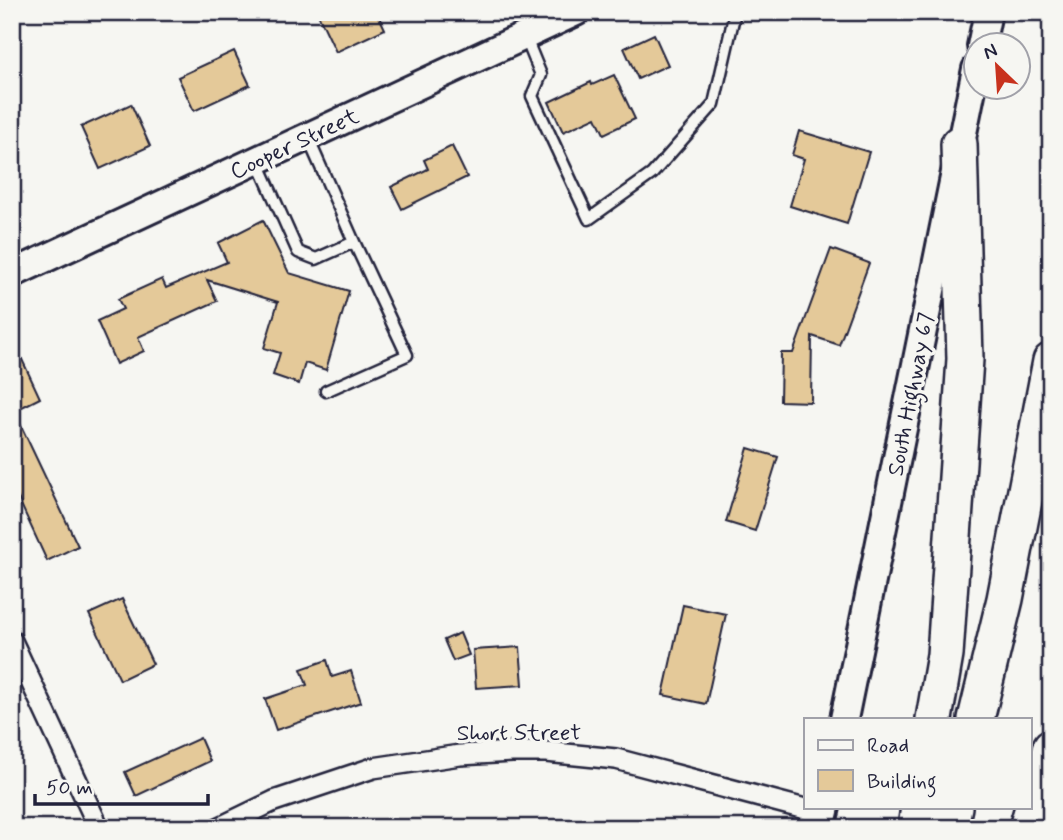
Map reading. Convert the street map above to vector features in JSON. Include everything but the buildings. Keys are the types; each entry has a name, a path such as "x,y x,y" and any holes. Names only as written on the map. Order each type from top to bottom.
{"highway":[{"path":"934,718 945,655 965,359 960,144"},
{"path":"976,718 1005,599 1051,362"},
{"path":"1027,828 1051,747"},
{"path":"916,828 919,808"},
{"path":"949,828 954,808"}],"main road":[{"name":"Cooper Street","path":"12,274 576,12"},
{"path":"984,32 988,12"},
{"name":"South Highway 67","path":"844,718 968,102"}],"street":[{"path":"12,641 99,828"},
{"name":"Short Street","path":"218,828 274,801 373,768 460,755 512,752 616,759 824,816"}],"lane":[{"path":"525,36 541,75 532,96 589,219 652,174 714,104 735,12"},
{"path":"308,137 407,355 326,391"},
{"path":"257,160 298,252 316,259 354,242"}]}
